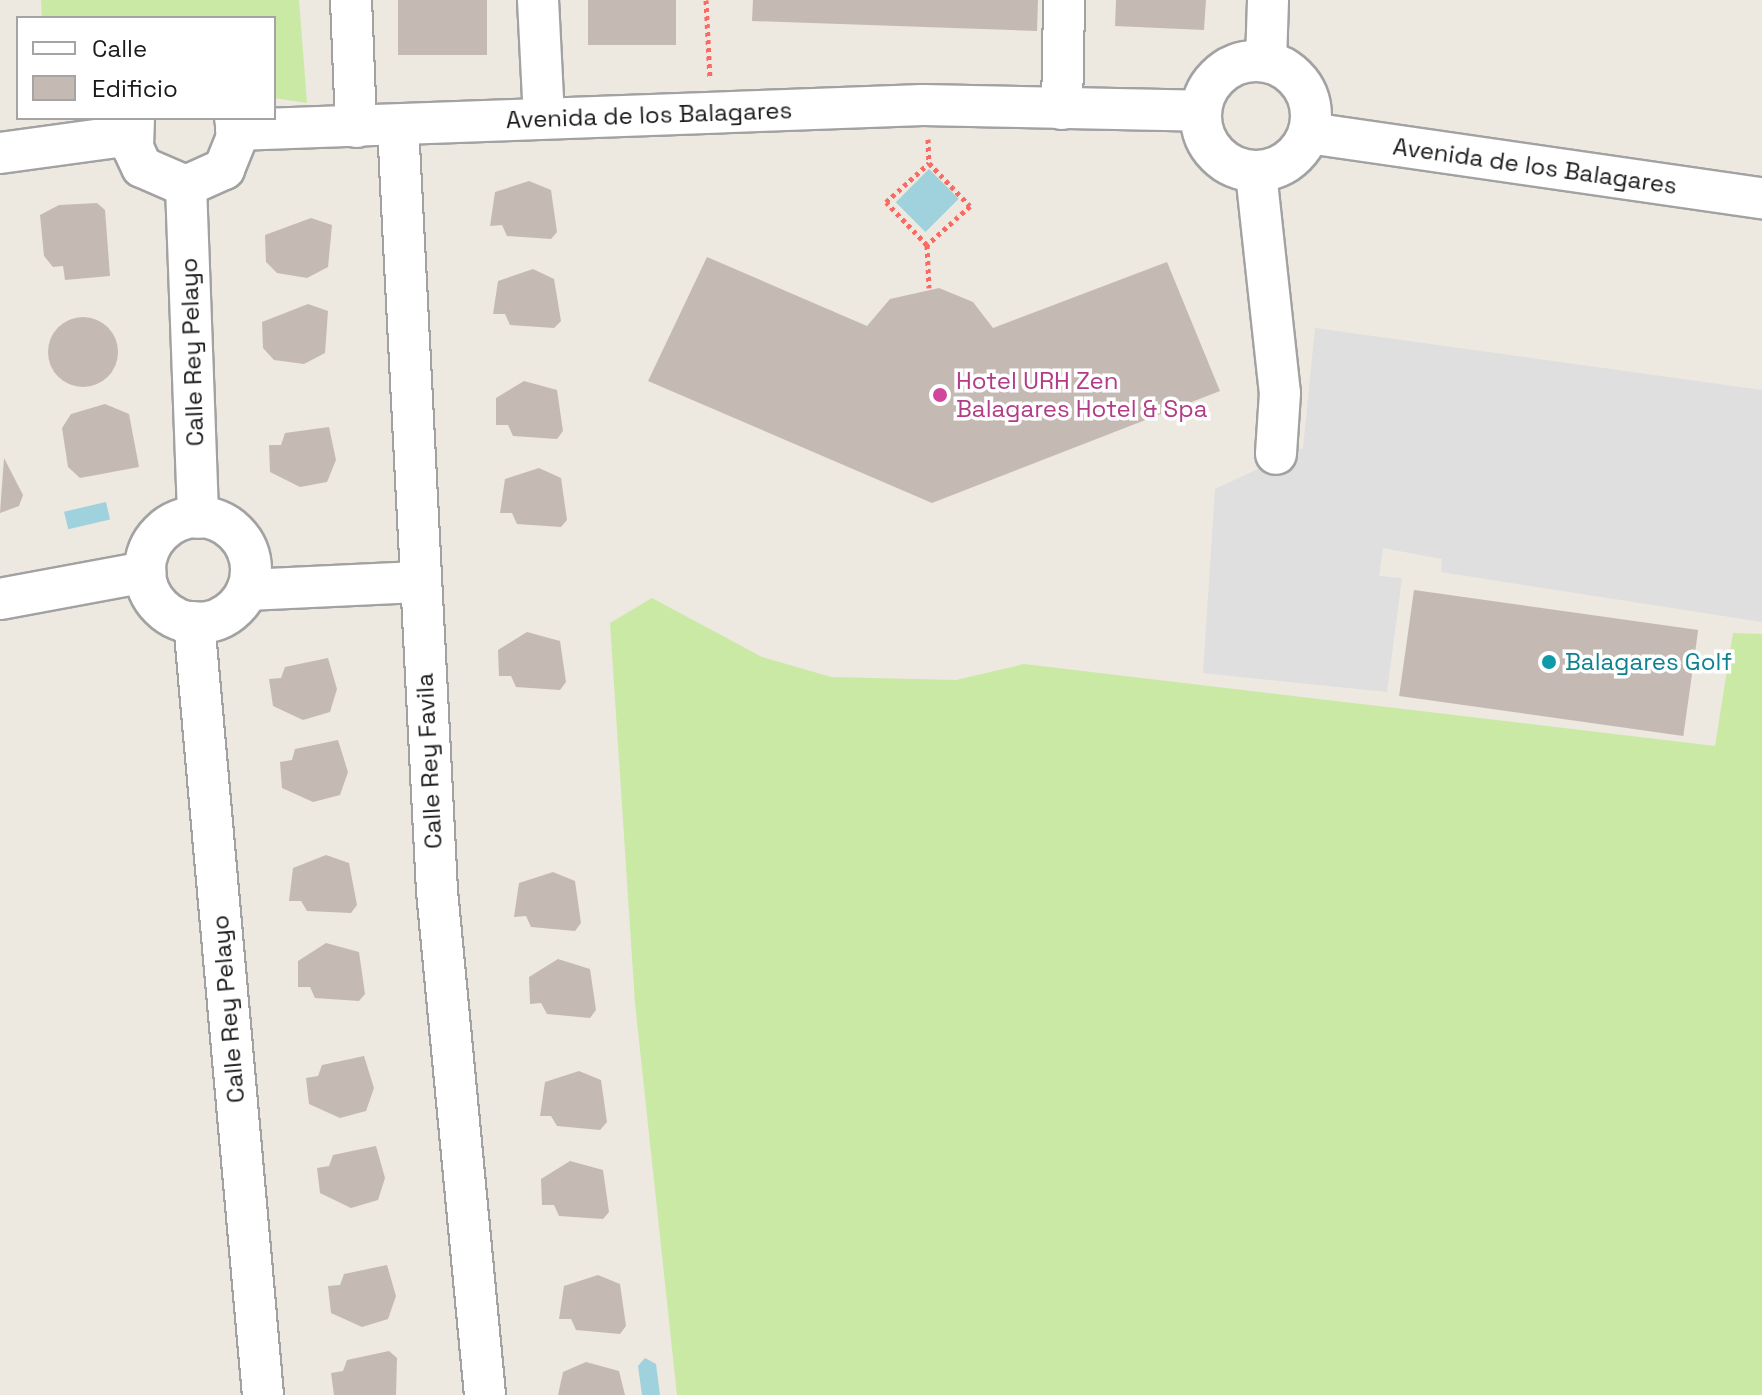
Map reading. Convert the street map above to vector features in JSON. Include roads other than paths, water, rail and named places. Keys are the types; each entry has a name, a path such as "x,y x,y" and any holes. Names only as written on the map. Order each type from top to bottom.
{"street":[{"path":"351,0 356,127"},
{"path":"538,0 544,118"},
{"path":"1062,109 1064,0"},
{"path":"1266,61 1268,0"},
{"path":"1266,61 1294,74 1310,99 1309,133 1284,164 1256,173 1213,150 1201,111 1222,71 1266,61"},
{"name":"Avenida de los Balagares","path":"235,124 398,126 713,111 1201,111"},
{"path":"0,145 133,126 142,167 186,186 224,169 235,124"},
{"name":"Calle Rey Favila","path":"398,126 418,582 437,891 485,1395"},
{"name":"Avenida de los Balagares","path":"1309,133 1762,198"},
{"path":"1256,173 1280,393 1276,454"},
{"name":"Calle Rey Pelayo","path":"186,186 198,518"},
{"path":"198,518 233,530 249,555 247,590 224,617 194,622 157,603 146,572 151,544 166,528 198,518"},
{"path":"0,599 146,572"},
{"path":"247,590 418,582"},
{"name":"Calle Rey Pelayo","path":"194,622 263,1395"}],"water":[{"path":"929,169 959,199 925,232 896,202"},
{"path":"106,502 110,520 68,529 64,512"},
{"path":"645,1358 656,1364 660,1395 642,1395 638,1366"}],"place":[{"name":"Hotel URH Zen Balagares Hotel & Spa","path":"940,395"},
{"name":"Balagares Golf","path":"1549,662"}]}
